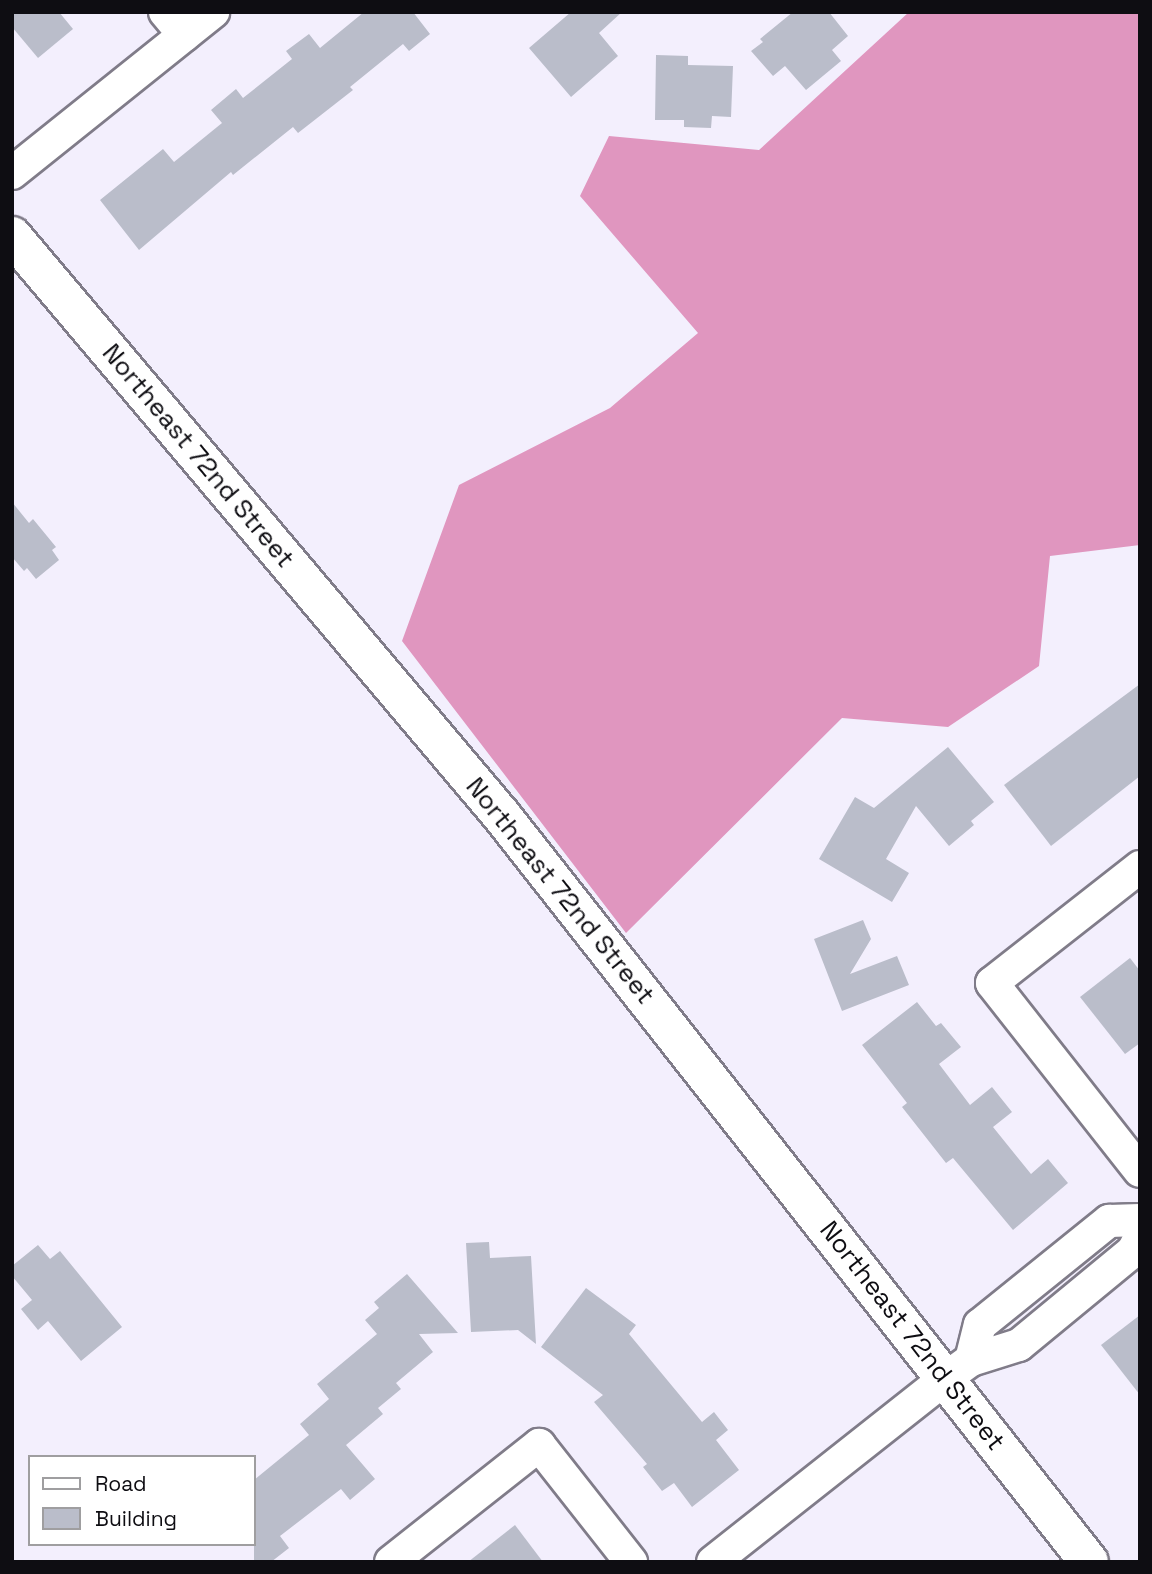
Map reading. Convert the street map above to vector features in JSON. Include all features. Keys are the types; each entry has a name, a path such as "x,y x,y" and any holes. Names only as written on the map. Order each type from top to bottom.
{"main road":[{"name":"Northeast 72nd Street","path":"12,236 502,816 958,1369 1089,1562"}],"street":[{"path":"12,173 174,24 213,12"},
{"path":"1140,867 992,983 1140,1171"},
{"path":"958,1369 980,1325 1109,1221 1140,1220"},
{"path":"713,1562 958,1369 1018,1345 1133,1251 1140,1237"},
{"path":"391,1562 539,1445 631,1562"}],"shaded area":[{"path":"909,12 1140,12 1140,545 1050,556 1039,666 948,727 842,718 626,933 402,641 459,485 610,408 698,333 580,196 609,136 759,150"}],"building":[{"path":"12,12 59,12 73,29 38,58 12,27"},
{"path":"364,12 413,12 430,34 409,51 403,44 350,87 353,90 298,133 293,127 233,175 231,172 139,250 100,200 163,149 174,162 222,123 211,110 236,89 243,98 292,59 286,51 309,34 320,48"},
{"path":"571,12 622,12 599,33 618,56 571,97 529,48"},
{"path":"793,12 829,12 848,36 832,50 841,61 806,90 785,66 773,76 751,51 763,42 760,39"},
{"path":"656,55 688,56 688,65 733,66 731,117 712,116 711,128 684,127 684,120 655,120"},
{"path":"12,502 29,523 33,519 56,547 52,550 59,560 36,579 27,568 24,571 12,557"},
{"path":"1140,684 1140,776 1051,846 1004,785"},
{"path":"948,747 994,802 971,821 974,825 949,846 916,806 886,859 909,873 892,902 819,859 855,797 874,808"},
{"path":"863,920 871,939 850,974 897,956 909,985 842,1011 814,939"},
{"path":"1130,958 1140,971 1140,1043 1125,1054 1080,997"},
{"path":"917,1002 936,1026 941,1023 961,1047 939,1064 970,1105 992,1087 1012,1112 993,1127 1031,1174 1048,1159 1068,1183 1013,1230 953,1158 946,1163 902,1107 907,1103 862,1045"},
{"path":"489,1242 490,1258 531,1256 536,1344 518,1330 471,1332 466,1243"},
{"path":"38,1245 50,1259 60,1251 122,1327 81,1361 48,1321 38,1330 21,1309 32,1300 12,1276 12,1266"},
{"path":"407,1274 458,1333 419,1334 433,1352 396,1383 401,1389 378,1408 383,1414 346,1445 375,1479 350,1500 341,1489 280,1536 289,1548 271,1562 254,1562 256,1478 309,1435 300,1424 329,1399 317,1384 377,1334 365,1320 379,1308 374,1302"},
{"path":"586,1288 636,1325 629,1334 702,1422 714,1412 728,1430 716,1440 739,1470 692,1507 674,1483 662,1491 643,1467 647,1464 594,1402 603,1395 541,1347"},
{"path":"1140,1315 1140,1395 1101,1345"},
{"path":"515,1525 543,1562 468,1562"}]}
